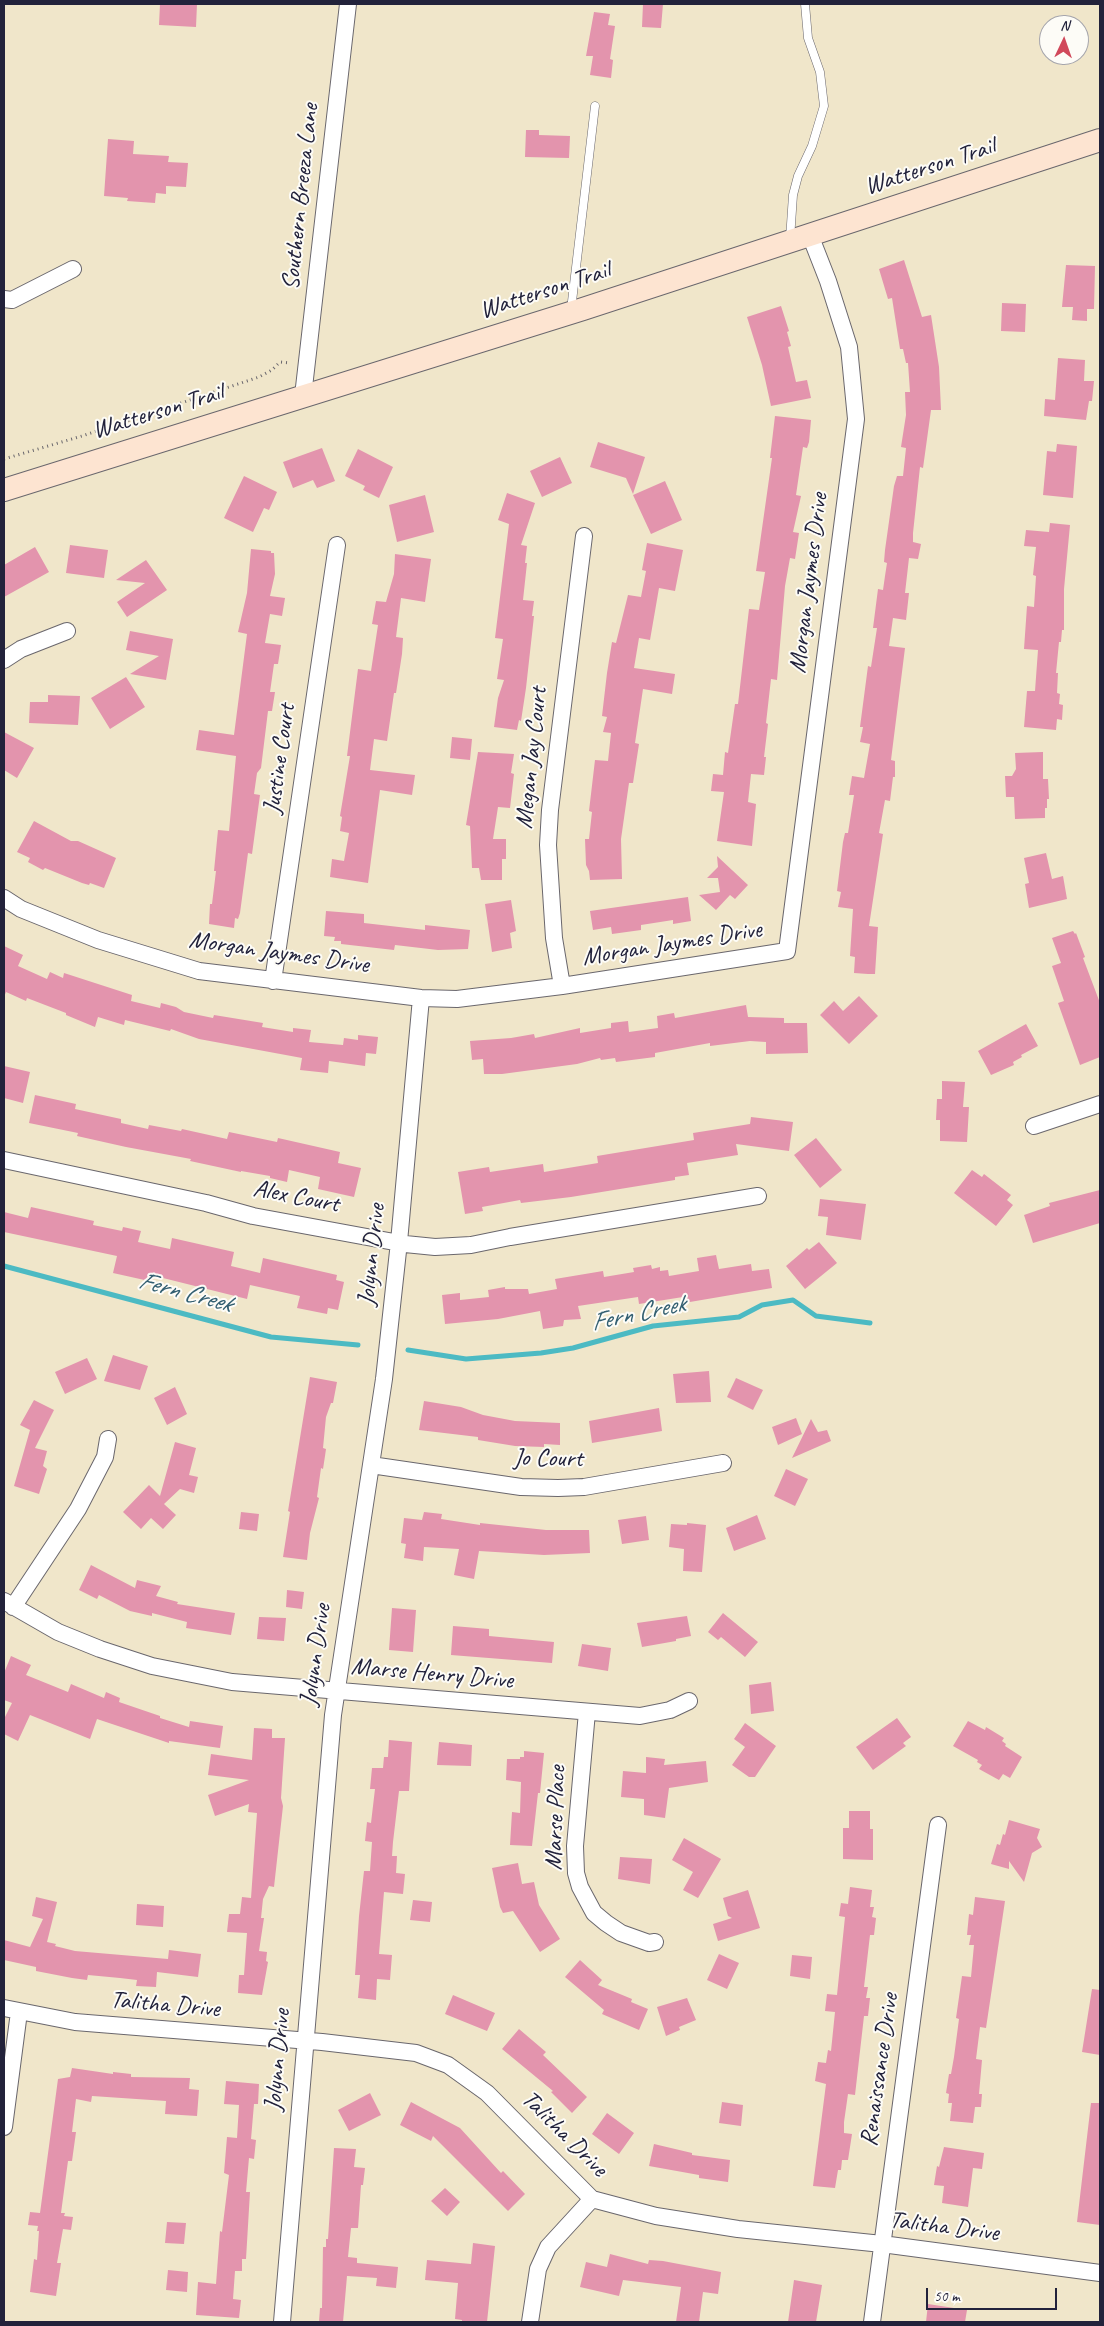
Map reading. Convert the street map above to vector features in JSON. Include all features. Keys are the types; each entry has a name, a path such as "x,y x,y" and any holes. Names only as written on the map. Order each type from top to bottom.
{"main road":[{"name":"Watterson Trail","path":"4,490 571,312 1100,140"}],"street":[{"name":"Southern Breeza Lane","path":"304,396 348,4"},
{"name":"Morgan Jaymes Drive","path":"4,898 21,909 98,940 199,971 421,998 457,999 562,986 787,952 856,419 849,347 828,281 799,238"},
{"path":"4,299 12,300 73,269"},
{"name":"Megan Jay Court","path":"562,986 554,938 548,845 551,800 584,536"},
{"name":"Justine Court","path":"273,981 337,545"},
{"path":"4,660 21,649 67,631"},
{"name":"Jolynn Drive","path":"282,2322 332,1715 384,1380 400,1242 421,998"},
{"path":"1034,1126 1100,1104"},
{"name":"Alex Court","path":"4,1160 206,1203 253,1216 435,1247 470,1245 758,1196"},
{"path":"8,1604 78,1509 105,1458 108,1439"},
{"name":"Jo Court","path":"371,1465 521,1487 558,1488 584,1487 723,1463"},
{"name":"Marse Henry Drive","path":"8,1604 58,1632 100,1649 152,1666 232,1682 640,1716 670,1710 689,1701"},
{"name":"Marse Place","path":"587,1712 575,1846 576,1874 580,1887 594,1913 621,1933 649,1943 655,1942"},
{"name":"Renaissance Drive","path":"872,2322 938,1825"},
{"path":"4,2127 11,2010"},
{"name":"Talitha Drive","path":"11,2010 84,2023 306,2041 408,2052 430,2057 465,2075 504,2108 592,2199 656,2216 738,2229 882,2244 1100,2273"},
{"path":"530,2322 538,2270 548,2247 556,2236 592,2199"}],"lane":[{"path":"799,238 795,189 798,176 812,146 824,106 820,72 808,38 805,4"},
{"path":"571,312 595,106"}],"path":[{"path":"4,459 82,436 259,377 272,370 280,362 307,366"}],"building":[{"path":"160,4 197,4 196,27 159,25"},
{"path":"643,4 663,4 661,28 642,27"},
{"path":"594,12 610,14 608,25 615,26 610,59 613,60 611,78 590,75 593,56 586,56"},
{"path":"526,130 539,130 539,135 570,136 569,158 525,157"},
{"path":"108,139 134,141 133,154 169,156 168,162 188,163 186,187 166,186 166,194 156,193 155,203 127,201 128,198 104,196"},
{"path":"904,260 922,317 931,315 939,367 941,410 931,410 923,468 920,467 913,542 921,544 918,559 909,558 905,593 909,593 906,620 893,618 889,646 905,648 891,760 895,761 895,777 893,777 890,801 885,800 879,833 883,834 869,926 878,927 875,974 868,974 854,973 855,957 850,956 853,909 838,907 841,892 837,891 843,842 845,833 848,833 854,795 849,795 852,776 864,778 870,744 860,742 863,727 860,727 868,666 871,667 877,628 873,628 878,589 883,590 887,563 884,562 885,550 894,486 897,476 903,476 906,448 901,447 906,415 905,392 910,392 908,363 906,363 903,349 900,349 892,298 888,299 879,269"},
{"path":"1066,265 1095,266 1094,309 1087,309 1087,321 1072,320 1073,307 1062,307"},
{"path":"1002,303 1026,304 1025,332 1001,331"},
{"path":"781,306 789,331 787,332 791,346 788,347 796,382 807,380 811,398 771,406 762,365 747,317"},
{"path":"1058,358 1085,360 1084,381 1094,381 1092,401 1089,401 1086,420 1044,416 1045,399 1055,400"},
{"path":"775,416 811,420 809,442 807,448 803,447 796,495 801,496 793,532 799,533 795,559 790,558 785,586 777,680 771,679 766,723 768,724 764,775 751,774 748,802 756,804 752,846 717,841 724,792 711,791 713,774 723,775 725,752 728,753 735,704 738,704 749,609 759,610 765,572 756,571 772,458 770,458"},
{"path":"598,442 645,457 633,494 626,478 590,467"},
{"path":"1057,444 1077,446 1073,498 1043,495 1047,451 1056,452"},
{"path":"322,448 335,481 317,488 313,480 293,488 283,462"},
{"path":"358,449 393,467 379,498 363,490 365,486 345,476"},
{"path":"560,457 572,483 542,497 530,471"},
{"path":"244,476 277,492 269,510 264,508 253,532 224,518"},
{"path":"665,481 682,520 651,534 633,495"},
{"path":"507,493 535,503 521,545 527,546 523,600 534,601 532,616 534,616 526,688 521,721 519,720 517,730 494,727 498,698 504,680 497,679 503,639 495,638 509,524 498,520"},
{"path":"425,495 434,532 397,542 389,505"},
{"path":"1050,523 1070,525 1064,589 1064,630 1062,630 1061,642 1059,642 1056,673 1058,673 1057,693 1060,694 1059,704 1063,705 1062,720 1057,719 1056,730 1024,727 1027,691 1035,691 1038,650 1024,649 1027,606 1034,607 1036,576 1033,575 1036,547 1024,546 1026,530 1049,532"},
{"path":"647,543 683,550 675,591 659,588 650,640 639,638 634,668 675,674 672,694 643,689 635,743 639,744 633,783 629,783 621,839 622,879 590,880 586,865 585,839 589,839 592,812 589,811 595,760 608,761 611,733 603,732 607,717 602,716 612,642 616,643 628,595 641,597 646,571 642,570"},
{"path":"70,545 108,550 104,578 66,573"},
{"path":"35,547 49,572 4,597 4,565"},
{"path":"251,549 274,553 275,574 270,596 285,598 282,616 270,614 265,643 281,645 278,664 274,664 270,692 275,692 272,711 268,711 261,768 257,773 254,794 260,795 252,854 248,853 240,913 238,919 235,918 234,928 209,924 210,904 212,904 216,871 214,871 218,830 229,831 236,756 196,750 199,730 234,735 247,634 238,632 247,593"},
{"path":"395,554 431,559 425,602 401,598 396,637 403,638 396,693 394,693 387,741 374,739 370,770 415,775 412,795 380,790 368,883 330,877 332,859 344,861 349,833 340,831 342,817 340,816 350,756 347,756 358,669 371,671 378,625 372,624 376,601 386,602 394,574"},
{"path":"146,560 167,590 127,617 117,602 145,583 116,580"},
{"path":"130,631 173,639 166,680 130,674 159,656 126,650"},
{"path":"126,677 145,707 110,729 91,698"},
{"path":"48,695 80,696 78,725 29,723 30,702 48,702"},
{"path":"4,732 34,748 17,778 4,770"},
{"path":"452,737 472,739 470,760 450,758"},
{"path":"478,752 514,754 511,773 514,774 510,808 498,807 493,839 506,839 506,859 502,859 502,880 481,880 479,868 472,868 470,826 466,825"},
{"path":"1043,752 1043,779 1048,779 1049,799 1047,799 1047,808 1045,808 1045,818 1015,819 1014,797 1006,797 1005,776 1012,776 1016,769 1015,753"},
{"path":"34,821 71,841 78,841 116,858 104,888 90,883 89,885 82,883 45,868 43,870 28,862 30,858 17,852"},
{"path":"1046,853 1052,879 1063,876 1067,899 1029,908 1025,884 1029,883 1024,858"},
{"path":"717,856 748,885 735,899 730,895 716,910 699,895 720,892 718,878 707,878 718,867"},
{"path":"688,897 691,921 673,924 673,920 641,925 641,930 612,934 611,927 593,930 590,911"},
{"path":"511,900 516,931 510,933 512,948 492,952 485,904"},
{"path":"326,911 364,914 364,923 425,930 425,925 470,930 468,949 438,950 395,945 394,950 341,944 341,941 334,941 335,937 324,936"},
{"path":"1073,931 1076,933 1085,957 1083,958 1100,1003 1100,1057 1080,1065 1058,1003 1064,1001 1052,966 1061,963 1052,938"},
{"path":"4,946 23,955 18,966 47,979 50,972 63,978 64,973 132,995 131,1001 160,1008 161,1003 176,1007 184,1012 213,1018 214,1015 263,1023 262,1027 293,1032 293,1028 311,1030 309,1042 343,1045 344,1038 358,1040 358,1035 378,1037 376,1054 366,1053 365,1066 329,1061 328,1073 300,1070 302,1058 199,1039 171,1029 170,1031 125,1020 124,1025 98,1017 95,1027 66,1015 66,1013 27,998 26,1001 6,992 4,997"},
{"path":"859,996 878,1016 849,1044 820,1015 834,1001 843,1011"},
{"path":"746,1005 748,1017 784,1018 784,1023 807,1023 808,1053 766,1054 766,1042 750,1041 710,1046 710,1043 655,1053 655,1057 616,1062 615,1058 601,1060 600,1058 577,1064 502,1074 484,1074 483,1059 472,1060 470,1041 534,1034 535,1038 580,1028 580,1033 611,1028 611,1023 628,1021 629,1032 658,1028 657,1016 674,1013 675,1018"},
{"path":"1026,1024 1038,1046 1021,1055 1022,1057 1013,1062 1014,1065 991,1075 978,1051"},
{"path":"4,1066 30,1072 23,1103 4,1098"},
{"path":"942,1081 965,1082 963,1107 969,1107 967,1142 940,1141 940,1120 936,1120 937,1099 942,1099"},
{"path":"35,1095 76,1104 75,1109 121,1119 121,1123 148,1129 149,1125 181,1131 182,1129 227,1139 229,1132 277,1142 278,1138 340,1152 338,1163 361,1168 354,1197 318,1189 320,1177 289,1170 287,1182 270,1178 270,1176 241,1172 190,1161 191,1159 126,1147 77,1136 78,1133 29,1123"},
{"path":"751,1117 793,1122 789,1151 736,1144 738,1155 687,1163 689,1175 675,1177 675,1180 571,1197 521,1203 520,1200 482,1207 483,1211 465,1214 458,1172 489,1167 490,1172 543,1164 544,1172 598,1163 597,1156 694,1140 693,1133 750,1124"},
{"path":"816,1138 842,1170 820,1188 794,1155"},
{"path":"972,1170 982,1177 984,1174 1011,1195 1007,1200 1013,1205 996,1226 954,1193"},
{"path":"1100,1190 1100,1223 1033,1243 1024,1215 1050,1206 1049,1203"},
{"path":"820,1199 866,1204 861,1240 826,1235 828,1217 818,1216"},
{"path":"31,1207 94,1221 93,1225 122,1231 123,1227 141,1231 138,1242 170,1249 172,1238 234,1252 231,1266 260,1273 263,1258 337,1275 336,1280 344,1282 338,1310 328,1308 327,1314 297,1308 300,1296 250,1285 247,1299 151,1275 149,1281 113,1273 117,1256 4,1232 4,1212 28,1218"},
{"path":"819,1242 837,1263 805,1289 786,1266 807,1248 809,1250"},
{"path":"716,1255 719,1269 751,1264 752,1271 769,1269 772,1288 684,1303 683,1297 639,1304 638,1297 578,1306 581,1319 564,1320 563,1326 543,1329 540,1311 498,1319 445,1324 442,1295 460,1293 460,1300 489,1297 488,1290 505,1287 505,1289 528,1289 529,1294 557,1289 555,1279 603,1271 604,1277 634,1272 633,1268 651,1265 652,1269 660,1267 660,1271 668,1270 669,1276 699,1271 697,1258"},
{"path":"113,1355 148,1366 140,1390 104,1381"},
{"path":"87,1358 97,1379 65,1394 55,1372"},
{"path":"709,1371 711,1402 676,1403 673,1374"},
{"path":"310,1377 337,1382 333,1403 331,1403 326,1417 323,1448 326,1449 323,1469 321,1468 317,1497 319,1498 310,1533 307,1560 283,1557 290,1512 288,1511"},
{"path":"736,1378 763,1390 753,1410 727,1397"},
{"path":"175,1387 187,1414 167,1425 154,1398"},
{"path":"34,1400 54,1410 35,1448 47,1451 43,1466 47,1469 39,1494 14,1486 30,1430 20,1425"},
{"path":"424,1401 461,1407 483,1415 515,1421 560,1423 560,1445 544,1444 544,1447 515,1446 478,1440 478,1437 419,1430"},
{"path":"659,1408 662,1431 592,1443 589,1421"},
{"path":"796,1418 802,1434 778,1445 772,1427"},
{"path":"811,1419 818,1432 827,1430 831,1441 792,1458"},
{"path":"175,1442 196,1448 189,1475 198,1477 194,1493 180,1489 164,1504 176,1515 163,1529 151,1518 141,1529 123,1512 149,1485 160,1496"},
{"path":"786,1469 808,1479 795,1506 774,1496"},
{"path":"241,1512 259,1514 257,1531 239,1529"},
{"path":"424,1512 442,1514 441,1519 480,1525 480,1523 546,1530 589,1530 590,1553 544,1555 479,1551 474,1579 454,1575 459,1549 424,1547 423,1561 404,1558 406,1544 401,1543 404,1518 422,1520"},
{"path":"757,1515 766,1539 734,1551 726,1528"},
{"path":"646,1516 649,1540 622,1544 618,1520"},
{"path":"687,1523 706,1525 702,1572 683,1571 684,1549 669,1547 671,1524 687,1525"},
{"path":"91,1565 135,1588 137,1580 161,1586 156,1596 178,1602 177,1604 235,1613 231,1635 186,1628 187,1622 152,1613 152,1616 130,1611 99,1595 97,1599 79,1590"},
{"path":"287,1590 304,1592 302,1609 286,1607"},
{"path":"392,1608 416,1610 413,1652 389,1650"},
{"path":"723,1613 758,1642 745,1657 721,1637 718,1640 708,1632"},
{"path":"687,1616 691,1636 676,1639 676,1641 642,1647 637,1623"},
{"path":"259,1617 286,1618 284,1641 257,1639"},
{"path":"453,1626 489,1629 489,1636 554,1642 552,1663 451,1655"},
{"path":"582,1644 611,1648 608,1671 578,1666"},
{"path":"11,1656 31,1665 26,1675 68,1692 71,1684 104,1698 106,1692 120,1698 119,1702 189,1727 190,1721 223,1726 220,1748 169,1741 169,1743 97,1719 90,1739 30,1715 18,1741 4,1734 4,1719 12,1703 4,1700 4,1673"},
{"path":"771,1682 774,1711 751,1714 749,1685"},
{"path":"897,1718 911,1737 903,1743 906,1746 873,1770 856,1747"},
{"path":"968,1721 985,1730 986,1727 1004,1738 1002,1741 1006,1744 1005,1746 1022,1757 1010,1778 1003,1774 999,1780 979,1769 982,1765 977,1762 978,1760 953,1746"},
{"path":"745,1723 776,1746 755,1777 749,1777 732,1765 745,1747 734,1739"},
{"path":"254,1728 272,1729 272,1738 285,1738 281,1798 283,1806 274,1887 269,1886 263,1899 261,1918 264,1918 259,1951 267,1952 266,1961 268,1962 262,1995 238,1993 239,1975 244,1975 247,1933 227,1932 229,1914 240,1914 242,1897 251,1898 257,1813 248,1812 249,1804 215,1816 208,1795 249,1780 208,1775 211,1754 252,1760"},
{"path":"389,1740 412,1742 409,1791 399,1791 392,1856 397,1856 396,1873 405,1874 403,1894 384,1892 379,1954 392,1955 390,1980 377,1979 376,2000 358,1998 360,1975 355,1975 364,1871 370,1871 372,1842 365,1841 367,1822 371,1823 375,1789 370,1789 372,1768 383,1768 384,1757 388,1757"},
{"path":"439,1742 472,1745 471,1766 437,1765"},
{"path":"524,1751 544,1753 532,1846 510,1845 512,1812 520,1813 521,1782 506,1780 507,1759 520,1759 520,1757 524,1757"},
{"path":"646,1757 665,1759 664,1765 706,1761 708,1782 669,1788 665,1818 644,1815 644,1799 621,1797 623,1771 646,1773"},
{"path":"849,1811 870,1811 870,1829 873,1829 873,1860 843,1859 843,1828 849,1828"},
{"path":"1009,1820 1040,1829 1037,1838 1042,1847 1032,1853 1024,1882 1009,1861 1009,1869 991,1864 997,1844 1000,1845 1003,1834 1005,1835"},
{"path":"684,1838 721,1859 698,1898 683,1890 693,1872 672,1860"},
{"path":"620,1857 652,1859 650,1884 618,1879"},
{"path":"518,1863 522,1884 534,1882 539,1905 560,1939 540,1952 513,1911 503,1913 500,1907 492,1868"},
{"path":"850,1887 872,1890 870,1907 874,1907 872,1917 876,1918 874,1935 870,1935 864,1987 868,1987 866,1998 870,1998 868,2016 864,2016 855,2095 848,2094 844,2122 844,2133 852,2134 848,2160 842,2160 835,2188 813,2186 826,2084 815,2081 818,2062 826,2063 828,2050 831,2051 835,2012 825,2011 827,1994 837,1995 845,1917 839,1916 841,1903 848,1904"},
{"path":"748,1890 760,1928 718,1941 713,1924 732,1918 728,1916 723,1898"},
{"path":"36,1897 57,1902 47,1942 56,1944 55,1946 75,1951 168,1959 169,1950 201,1954 198,1977 157,1972 156,1987 136,1986 137,1980 88,1975 87,1980 72,1978 36,1971 36,1967 4,1960 4,1940 30,1947 43,1919 32,1916"},
{"path":"975,1897 1005,1901 986,2028 980,2027 976,2059 982,2060 979,2094 982,2094 981,2107 975,2107 973,2123 950,2121 952,2103 948,2103 949,2094 946,2093 954,2057 959,2019 956,2018 962,1976 971,1977 974,1945 969,1945 971,1935 967,1935 969,1914 973,1915"},
{"path":"413,1900 432,1902 430,1922 410,1920"},
{"path":"137,1904 164,1906 163,1927 136,1925"},
{"path":"719,1954 739,1963 727,1989 707,1980"},
{"path":"792,1955 812,1957 810,1979 790,1976"},
{"path":"580,1960 602,1980 598,1985 632,1999 631,2002 648,2009 639,2030 602,2014 604,2010 565,1977"},
{"path":"1092,1989 1100,1990 1100,2055 1082,2052"},
{"path":"453,1995 495,2013 487,2031 445,2014"},
{"path":"687,1998 696,2020 679,2027 680,2030 666,2036 657,2007"},
{"path":"519,2029 546,2052 543,2055 587,2097 572,2113 551,2092 553,2091 502,2049"},
{"path":"72,2068 113,2074 113,2072 131,2074 131,2077 190,2078 189,2089 199,2090 197,2116 165,2114 166,2101 92,2096 91,2102 76,2099 72,2132 76,2132 72,2161 68,2161 61,2213 65,2213 64,2216 73,2217 71,2230 63,2229 57,2263 61,2263 56,2296 30,2292 34,2259 37,2260 39,2231 37,2231 38,2226 28,2225 30,2212 40,2213 58,2079 70,2077"},
{"path":"226,2081 259,2084 258,2104 254,2104 251,2139 256,2140 254,2159 249,2158 246,2192 250,2192 246,2259 242,2259 242,2271 235,2271 233,2299 241,2300 239,2318 196,2315 198,2282 216,2284 220,2231 222,2232 229,2175 224,2173 227,2137 237,2138 239,2105 224,2104"},
{"path":"370,2093 381,2115 349,2131 338,2110"},
{"path":"411,2102 460,2128 501,2173 503,2171 525,2194 508,2211 433,2136 431,2141 400,2125"},
{"path":"722,2102 743,2105 741,2126 719,2123"},
{"path":"1091,2103 1100,2103 1100,2225 1077,2222"},
{"path":"607,2113 634,2133 619,2154 592,2134"},
{"path":"654,2144 692,2153 692,2155 730,2160 728,2182 699,2178 699,2175 649,2166"},
{"path":"944,2147 984,2153 982,2169 973,2168 968,2207 942,2203 944,2186 934,2185 937,2166 939,2167"},
{"path":"334,2148 356,2149 354,2167 365,2168 363,2185 361,2185 358,2228 351,2228 348,2257 357,2258 357,2263 398,2267 396,2288 376,2286 377,2278 347,2276 343,2322 319,2322 320,2308 322,2308 323,2247 326,2247 326,2239 328,2239"},
{"path":"445,2188 460,2202 447,2216 431,2201"},
{"path":"167,2222 186,2223 184,2244 165,2243"},
{"path":"473,2243 495,2246 487,2322 462,2322 462,2320 455,2319 458,2283 425,2280 427,2260 471,2264"},
{"path":"610,2254 648,2264 649,2260 663,2261 721,2272 718,2294 703,2292 699,2322 676,2322 681,2287 623,2280 619,2296 580,2287 586,2262 607,2267"},
{"path":"168,2270 188,2272 187,2292 166,2290"},
{"path":"794,2280 822,2285 816,2322 788,2322"},
{"path":"928,2304 967,2310 965,2322 926,2322"}],"waterway":[{"name":"Fern Creek","path":"4,1266 271,1337 358,1345"},
{"name":"Fern Creek","path":"408,1350 466,1359 541,1353 573,1348 653,1326 739,1317 762,1305 793,1300 816,1316 870,1323"}]}
